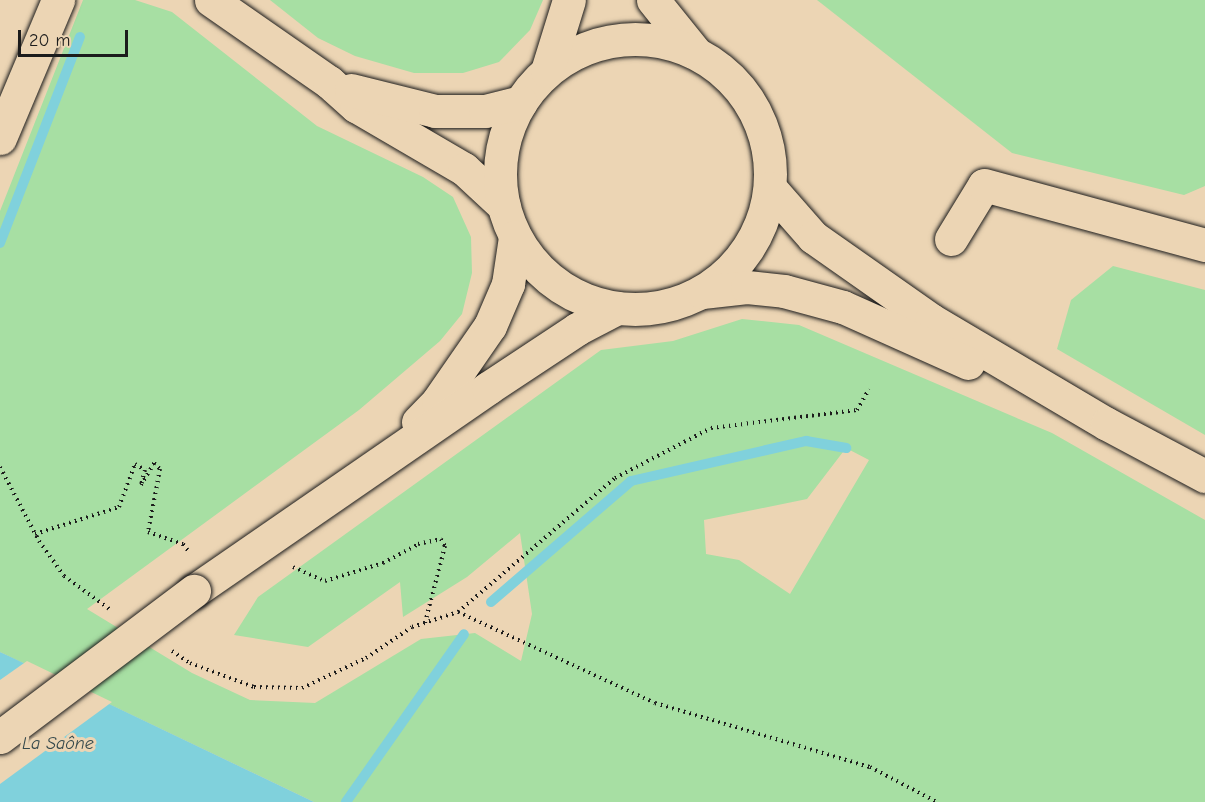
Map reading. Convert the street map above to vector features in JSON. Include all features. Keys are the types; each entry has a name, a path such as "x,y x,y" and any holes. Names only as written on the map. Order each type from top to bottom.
{"main road":[{"path":"0,138 58,0"},
{"path":"211,0 329,82 356,106 464,169 504,206"},
{"path":"547,70 569,0"},
{"path":"653,0 694,51 728,74 754,107 768,146 770,188 759,230 735,265 701,292 675,304 646,309 617,308 586,300 558,285 534,264 515,237 504,206 500,170 506,135 521,102 547,70 580,50 618,39 657,40 694,51"},
{"path":"329,82 370,96 435,111 485,111 521,102"},
{"path":"951,240 984,185 1205,245"},
{"path":"770,188 813,237 931,320 1107,424 1205,476"},
{"path":"381,460 438,401 490,326 508,284 515,237"},
{"path":"701,292 747,287 784,291 843,307 1107,424"},
{"path":"0,737 194,591 381,460 577,329 617,308"}],"path":[{"path":"869,389 857,410 711,428 615,478 458,612 656,703 870,767 937,802"},
{"path":"35,534 119,507 135,464 145,470 141,484 154,463 160,469 147,532 183,544 190,553"},
{"path":"287,564 325,581 383,563 418,544 441,539 445,546 425,623"}],"green space":[{"path":"83,0 135,0 172,12 317,126 423,177 453,197 471,237 472,273 462,314 440,341 359,410 87,609 192,673 250,700 315,703 421,639 475,633 521,661 532,614 520,533 467,577 403,617 400,582 308,647 234,635 258,597 601,350 673,341 742,319 799,325 1052,433 1205,520 1205,802 314,802 0,652 0,211","holes":["846,448 869,460 790,594 739,560 706,554 704,520 807,499"]},
{"path":"270,0 543,0 530,30 499,62 463,73 414,73 355,56 318,38"},
{"path":"817,0 1205,0 1205,186 1184,195 1012,153"},
{"path":"1113,266 1205,290 1205,435 1057,349 1071,300"}],"water":[{"name":"La Saône","path":"0,652 13,658 314,802 0,802"}],"pier":[{"path":"27,661 112,702 0,784 0,680"}],"waterway":[{"path":"0,243 80,37"},
{"path":"491,602 631,481 806,441 846,448"},
{"path":"346,802 464,634"}]}
